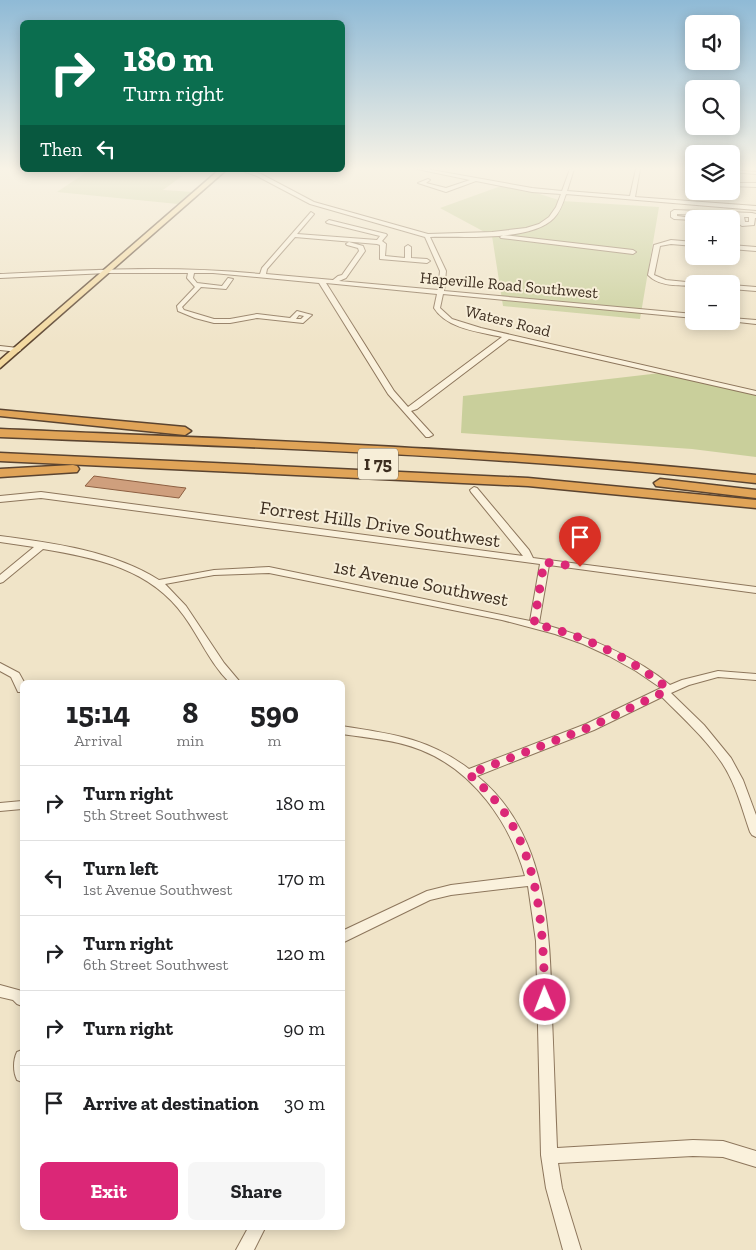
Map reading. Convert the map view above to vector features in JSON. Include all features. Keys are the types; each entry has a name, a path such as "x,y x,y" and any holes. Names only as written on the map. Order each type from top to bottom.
{"highway":[{"path":"0,413 256,438 318,447"},
{"name":"I 75","path":"0,433 519,457 756,479"},
{"name":"I 75","path":"0,447 495,470 604,478 756,494"},
{"path":"0,457 563,484 756,504"},
{"path":"0,473 107,468 314,475 377,474"}],"main road":[{"path":"0,365 158,227"}],"street":[{"path":"263,274 264,269 300,227"},
{"path":"292,237 358,246 378,242 384,235 352,227"},
{"path":"403,227 427,236 487,234 517,231 529,227"},
{"path":"487,234 633,252"},
{"name":"Waters Road","path":"427,236 442,271 443,280 437,308 443,316 467,326 756,393"},
{"path":"292,237 378,242 383,244 382,258 427,261"},
{"path":"685,243 671,242 657,245 651,275 653,278 685,283"},
{"path":"340,278 362,251 361,247 358,246"},
{"path":"408,247 408,260"},
{"path":"740,248 756,249"},
{"name":"Hapeville Road Southwest","path":"0,276 107,271 192,271 263,274 321,281 340,278 440,292 685,315"},
{"path":"192,271 190,278 198,287 179,307 181,310 198,318 226,322 257,316 292,320"},
{"path":"195,285 224,288 230,279"},
{"path":"321,281 379,374 406,410 429,435"},
{"path":"740,288 756,289"},
{"path":"740,321 756,322"},
{"path":"406,410 508,336"},
{"path":"0,348 18,350"},
{"path":"474,490 526,552 528,560"},
{"name":"Forrest Hills Drive Southwest","path":"0,499 41,496 756,590"},
{"path":"0,539 112,560 142,572 159,582 184,609 212,656 233,680"},
{"path":"0,580 41,546"},
{"path":"534,624 544,562"},
{"name":"1st Avenue Southwest","path":"159,582 242,571 269,570 534,624 572,635 611,651 652,676 666,687 666,695 700,728 727,761 756,832"},
{"path":"0,666 16,675 20,684"},
{"path":"469,774 590,727 700,677 737,674 756,677"},
{"path":"345,731 422,746 442,755 469,774 494,799 513,828 528,861 540,911 543,941 549,1156 554,1188 572,1250"},
{"path":"0,807 20,805"},
{"path":"345,937 427,896 451,890 533,880"},
{"path":"0,991 17,995 20,998"},
{"path":"549,1156 693,1148 723,1149 756,1159"},
{"path":"245,1250 256,1230"}],"green space":[{"path":"476,227 656,227 640,319 503,306 492,236"},
{"path":"669,372 756,394 756,457 692,449 461,433 463,396"}],"building":[{"path":"94,476 186,488 179,498 85,486"}],"route":[{"path":"545,1000 540,911 528,861 513,828 494,799 469,774 590,727 666,691 666,687 652,676 634,663 611,651 572,635 534,624 544,562 580,567"}]}
